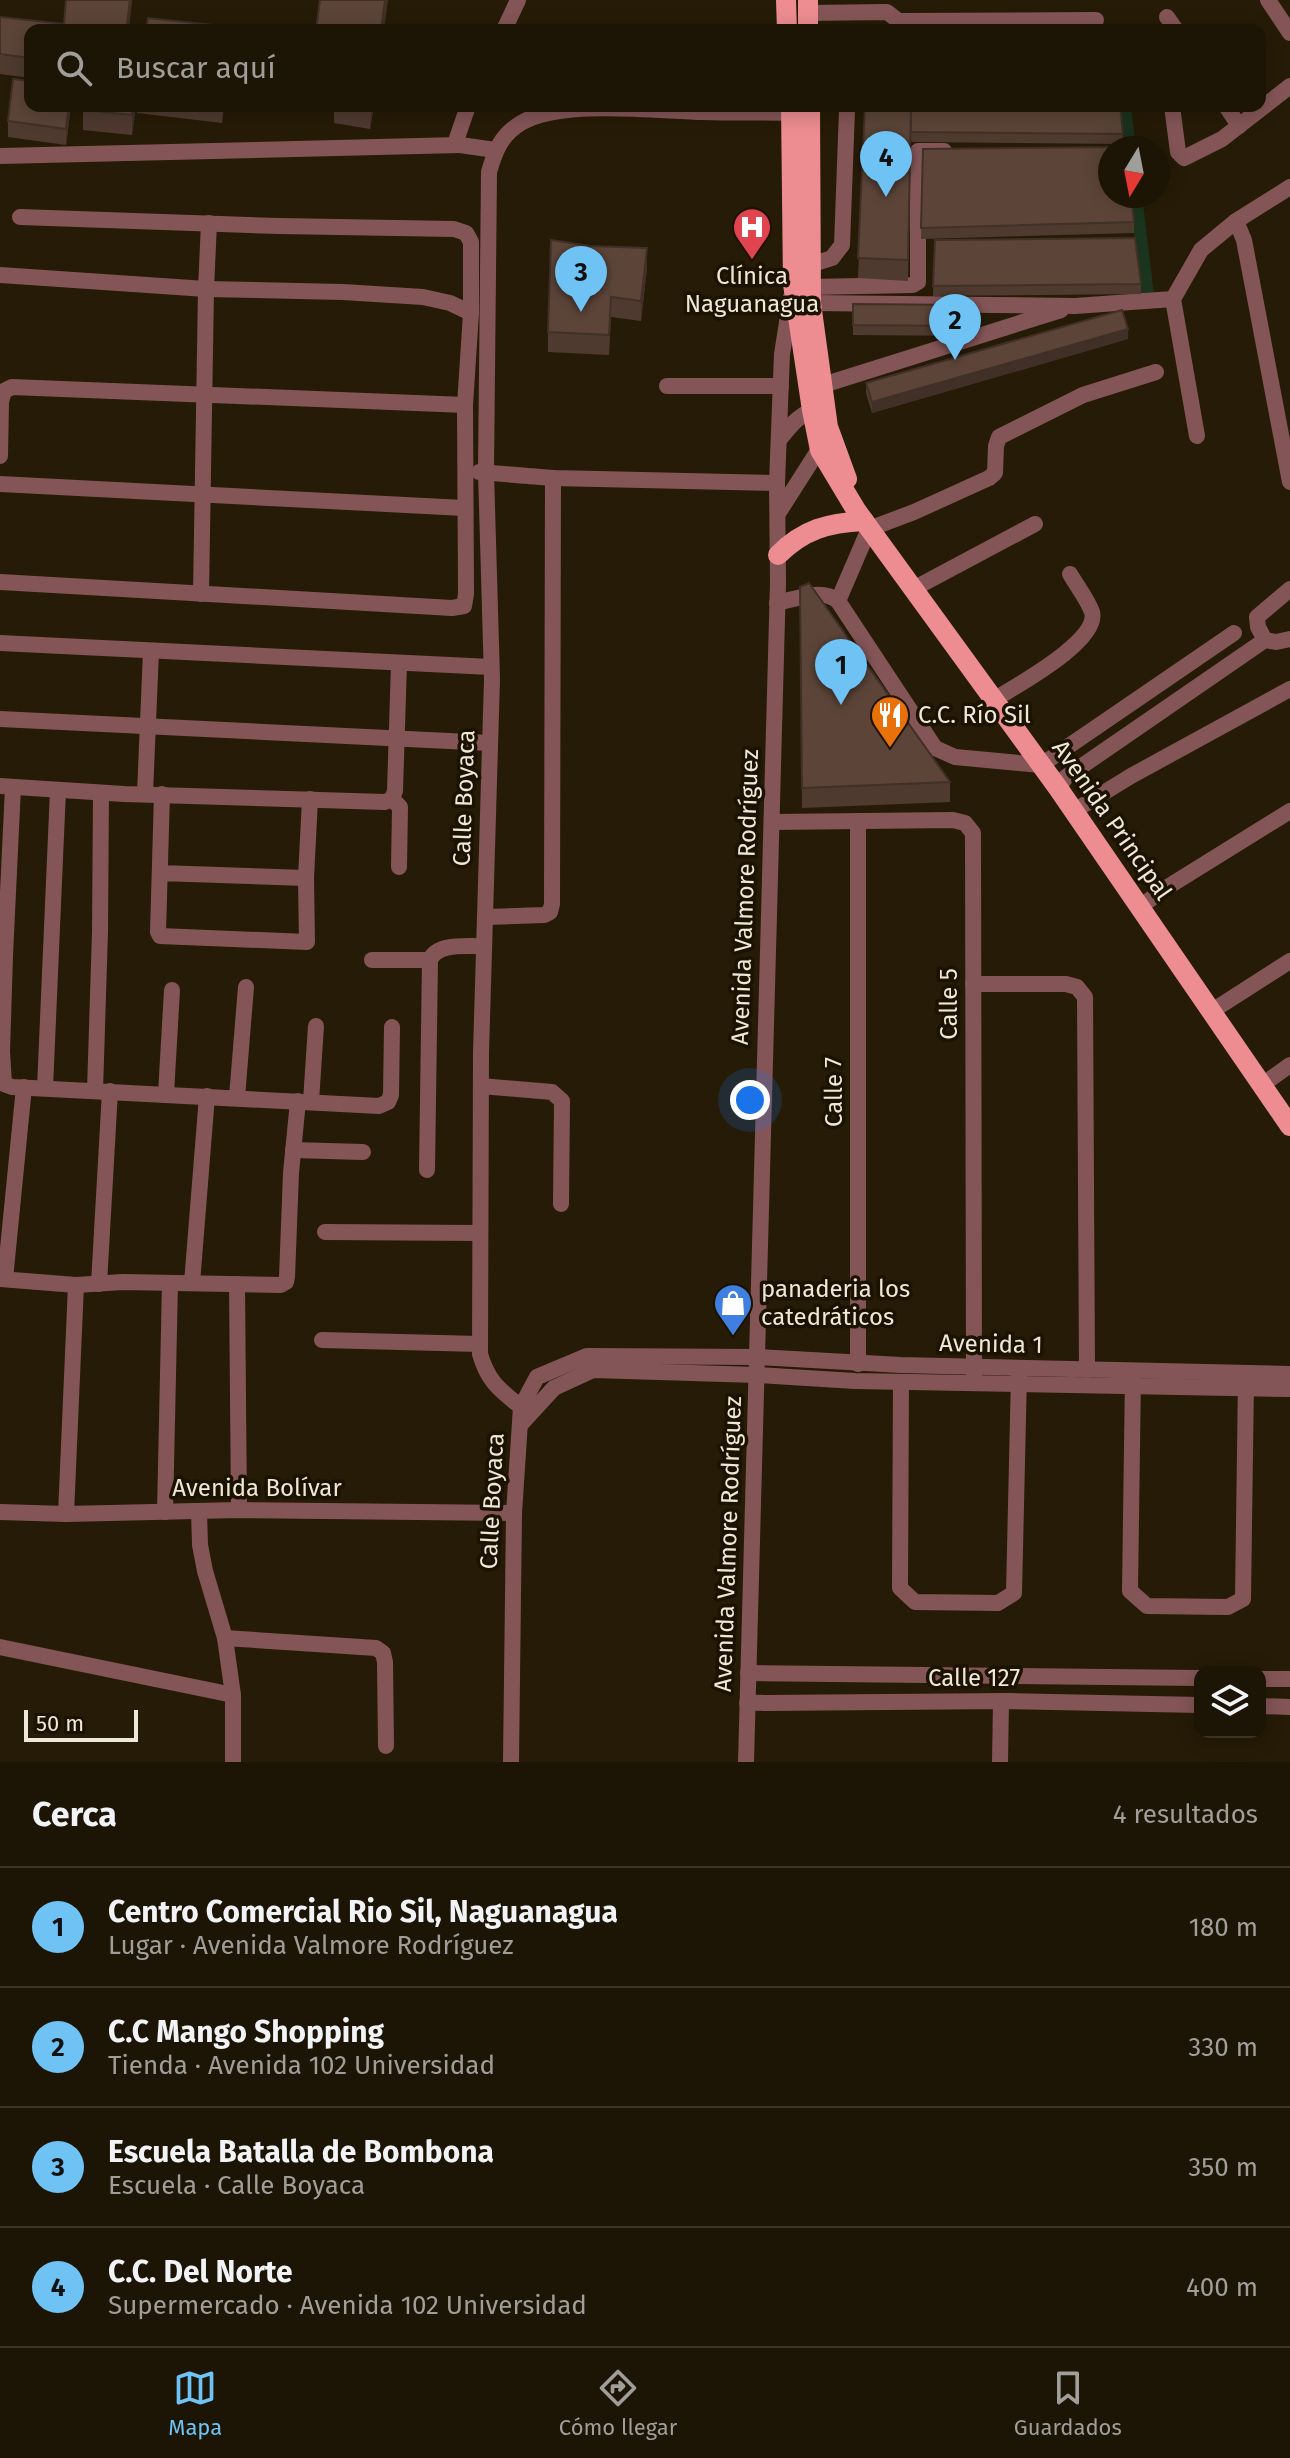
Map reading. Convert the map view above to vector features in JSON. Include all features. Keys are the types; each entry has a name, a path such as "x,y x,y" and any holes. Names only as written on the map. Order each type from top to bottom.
{"main road":[{"path":"786,0 787,24"},
{"path":"801,112 810,265 805,292 823,385 820,450 863,520"},
{"path":"801,112 805,292 822,415 863,520"},
{"path":"778,555 805,533 863,520"},
{"name":"Avenida Principal","path":"863,520 1058,788 1290,1126"}],"street":[{"path":"507,24 518,0"},
{"path":"1268,0 1290,33"},
{"path":"808,14 887,12 902,24"},
{"path":"942,24 1096,20"},
{"path":"1266,105 1290,86"},
{"path":"460,145 457,138 466,112"},
{"path":"0,156 460,145 495,150 507,133 524,121 561,112"},
{"path":"810,265 832,258 842,245 847,112"},
{"path":"1173,112 1178,152 1184,158 1222,139 1257,112"},
{"path":"1230,112 1239,126"},
{"name":"Calle Boyaca","path":"495,150 489,172 486,472 491,667 481,1086 479,1344 484,1371 494,1385 521,1407 514,1513 511,1762"},
{"path":"805,292 916,284 927,245 918,151 962,151"},
{"path":"1197,436 1173,299 1201,250 1236,221 1290,187"},
{"path":"0,582 452,608 464,606 466,594 465,405 471,313 471,242 466,233 459,229 20,217"},
{"path":"1236,221 1244,240 1290,482"},
{"path":"201,594 209,223"},
{"path":"0,275 206,289 423,297 450,303 471,313"},
{"path":"805,292 1075,306 1173,299"},
{"name":"Avenida Valmore Rodríguez","path":"746,1762 782,354 805,292"},
{"path":"823,385 1075,306"},
{"path":"838,601 863,520 914,512 989,478 995,473 999,437 1083,395 1156,372"},
{"path":"667,386 781,386"},
{"path":"0,456 1,402 4,391 12,387 465,405"},
{"path":"779,440 795,419 822,415"},
{"path":"779,512 820,450"},
{"path":"466,471 553,478 777,483"},
{"path":"485,917 544,915 550,912 552,904 553,478"},
{"path":"0,484 464,508"},
{"path":"913,589 1035,524"},
{"path":"994,700 1084,637 1091,625 1092,613 1070,574"},
{"path":"1265,640 1257,617 1290,589"},
{"path":"777,603 822,594 838,601 935,748 955,757 1041,765 1234,633"},
{"path":"1058,788 1066,777 1265,640 1276,642 1290,639"},
{"path":"0,643 491,667"},
{"path":"151,651 148,726 160,873 160,936 307,942 310,799"},
{"path":"399,663 392,799 400,807 399,867"},
{"path":"1074,811 1131,776 1290,689"},
{"path":"0,719 490,743"},
{"path":"392,799 385,802 6,787 3,1077 4,1084 24,1087 379,1106 388,1102 391,1095 392,1027"},
{"path":"45,1088 58,790"},
{"path":"99,1284 101,793"},
{"path":"1141,906 1290,811"},
{"name":"Calle 5","path":"772,822 953,820 965,823 973,833 974,1375"},
{"name":"Calle 7","path":"858,821 858,1364"},
{"path":"160,873 306,878"},
{"path":"427,1170 430,960 433,952 440,949 484,946"},
{"path":"372,960 430,960"},
{"path":"1212,1011 1290,961"},
{"path":"973,984 1066,984 1077,987 1085,997 1087,1370"},
{"path":"237,1097 246,987"},
{"path":"166,1094 172,990"},
{"path":"24,1087 2,1279 76,1285 281,1285 286,1282 293,1150 305,1101 316,1026"},
{"path":"1262,1085 1290,1065"},
{"path":"481,1086 552,1092 559,1096 562,1101 561,1204"},
{"path":"192,1283 207,1096"},
{"path":"293,1150 363,1152"},
{"path":"325,1232 480,1233"},
{"path":"165,1512 170,1283"},
{"path":"237,1284 239,1510"},
{"path":"66,1514 76,1285"},
{"path":"322,1340 479,1344"},
{"name":"Avenida 1","path":"521,1407 537,1377 587,1356 757,1357 974,1375 1246,1381 1290,1389"},
{"name":"Avenida 1","path":"520,1425 554,1388 593,1370 901,1382 974,1375"},
{"name":"Avenida 1","path":"1019,1376 1087,1370 1133,1378"},
{"name":"Avenida 1","path":"1246,1381 1290,1374"},
{"path":"901,1382 900,1588 915,1602 998,1603 1014,1593 1019,1376"},
{"path":"1133,1378 1130,1591 1147,1606 1228,1607 1243,1599 1246,1381"},
{"name":"Avenida Bolívar","path":"0,1512 66,1514 239,1510 514,1513"},
{"path":"199,1511 200,1545 225,1638 233,1695 233,1762"},
{"path":"225,1638 376,1648 383,1653 385,1662 386,1746"},
{"path":"0,1647 233,1695"},
{"name":"Calle 127","path":"748,1673 1194,1678"},
{"path":"1266,1679 1290,1679"},
{"path":"1000,1762 1001,1701"},
{"name":"Calle 127","path":"747,1703 1001,1701 1194,1705"},
{"path":"1266,1706 1290,1707"}],"green space":[{"path":"1119,112 1132,112 1135,136 1122,136"},
{"path":"1131,208 1143,208 1154,294 1141,295"}],"building":[{"path":"66,0 130,0 127,24 64,24"},
{"path":"320,0 385,0 382,24 317,24"},
{"path":"0,17 64,24 24,24 24,57 0,54"},
{"path":"148,18 203,24 147,24"},
{"path":"13,79 24,80 24,112 68,112 66,129 8,121"},
{"path":"103,112 132,112 132,115"},
{"path":"865,112 911,112 908,260 858,258"},
{"path":"911,112 1121,112 1123,134 911,132"},
{"path":"1098,147 1098,208 1132,208 1134,222 921,228 923,149"},
{"path":"1135,238 1141,284 933,286 935,240"},
{"path":"551,240 590,246 647,248 641,301 611,297 609,335 548,332"},
{"path":"853,304 967,305 967,326 853,325"},
{"path":"1122,310 1128,329 872,402 866,383"},
{"path":"809,583 950,782 802,788 800,587"}],"place":[{"name":"C.C. Del Norte","path":"886,197"},
{"name":"Clínica Naguanagua","path":"752,261"},
{"name":"Escuela Batalla de Bombona","path":"581,312"},
{"name":"C.C Mango Shopping","path":"955,360"},
{"name":"Centro Comercial Rio Sil, Naguanagua","path":"841,705"},
{"name":"C.C. Río Sil","path":"890,749"},
{"name":"panaderia los catedráticos","path":"733,1337"}]}
